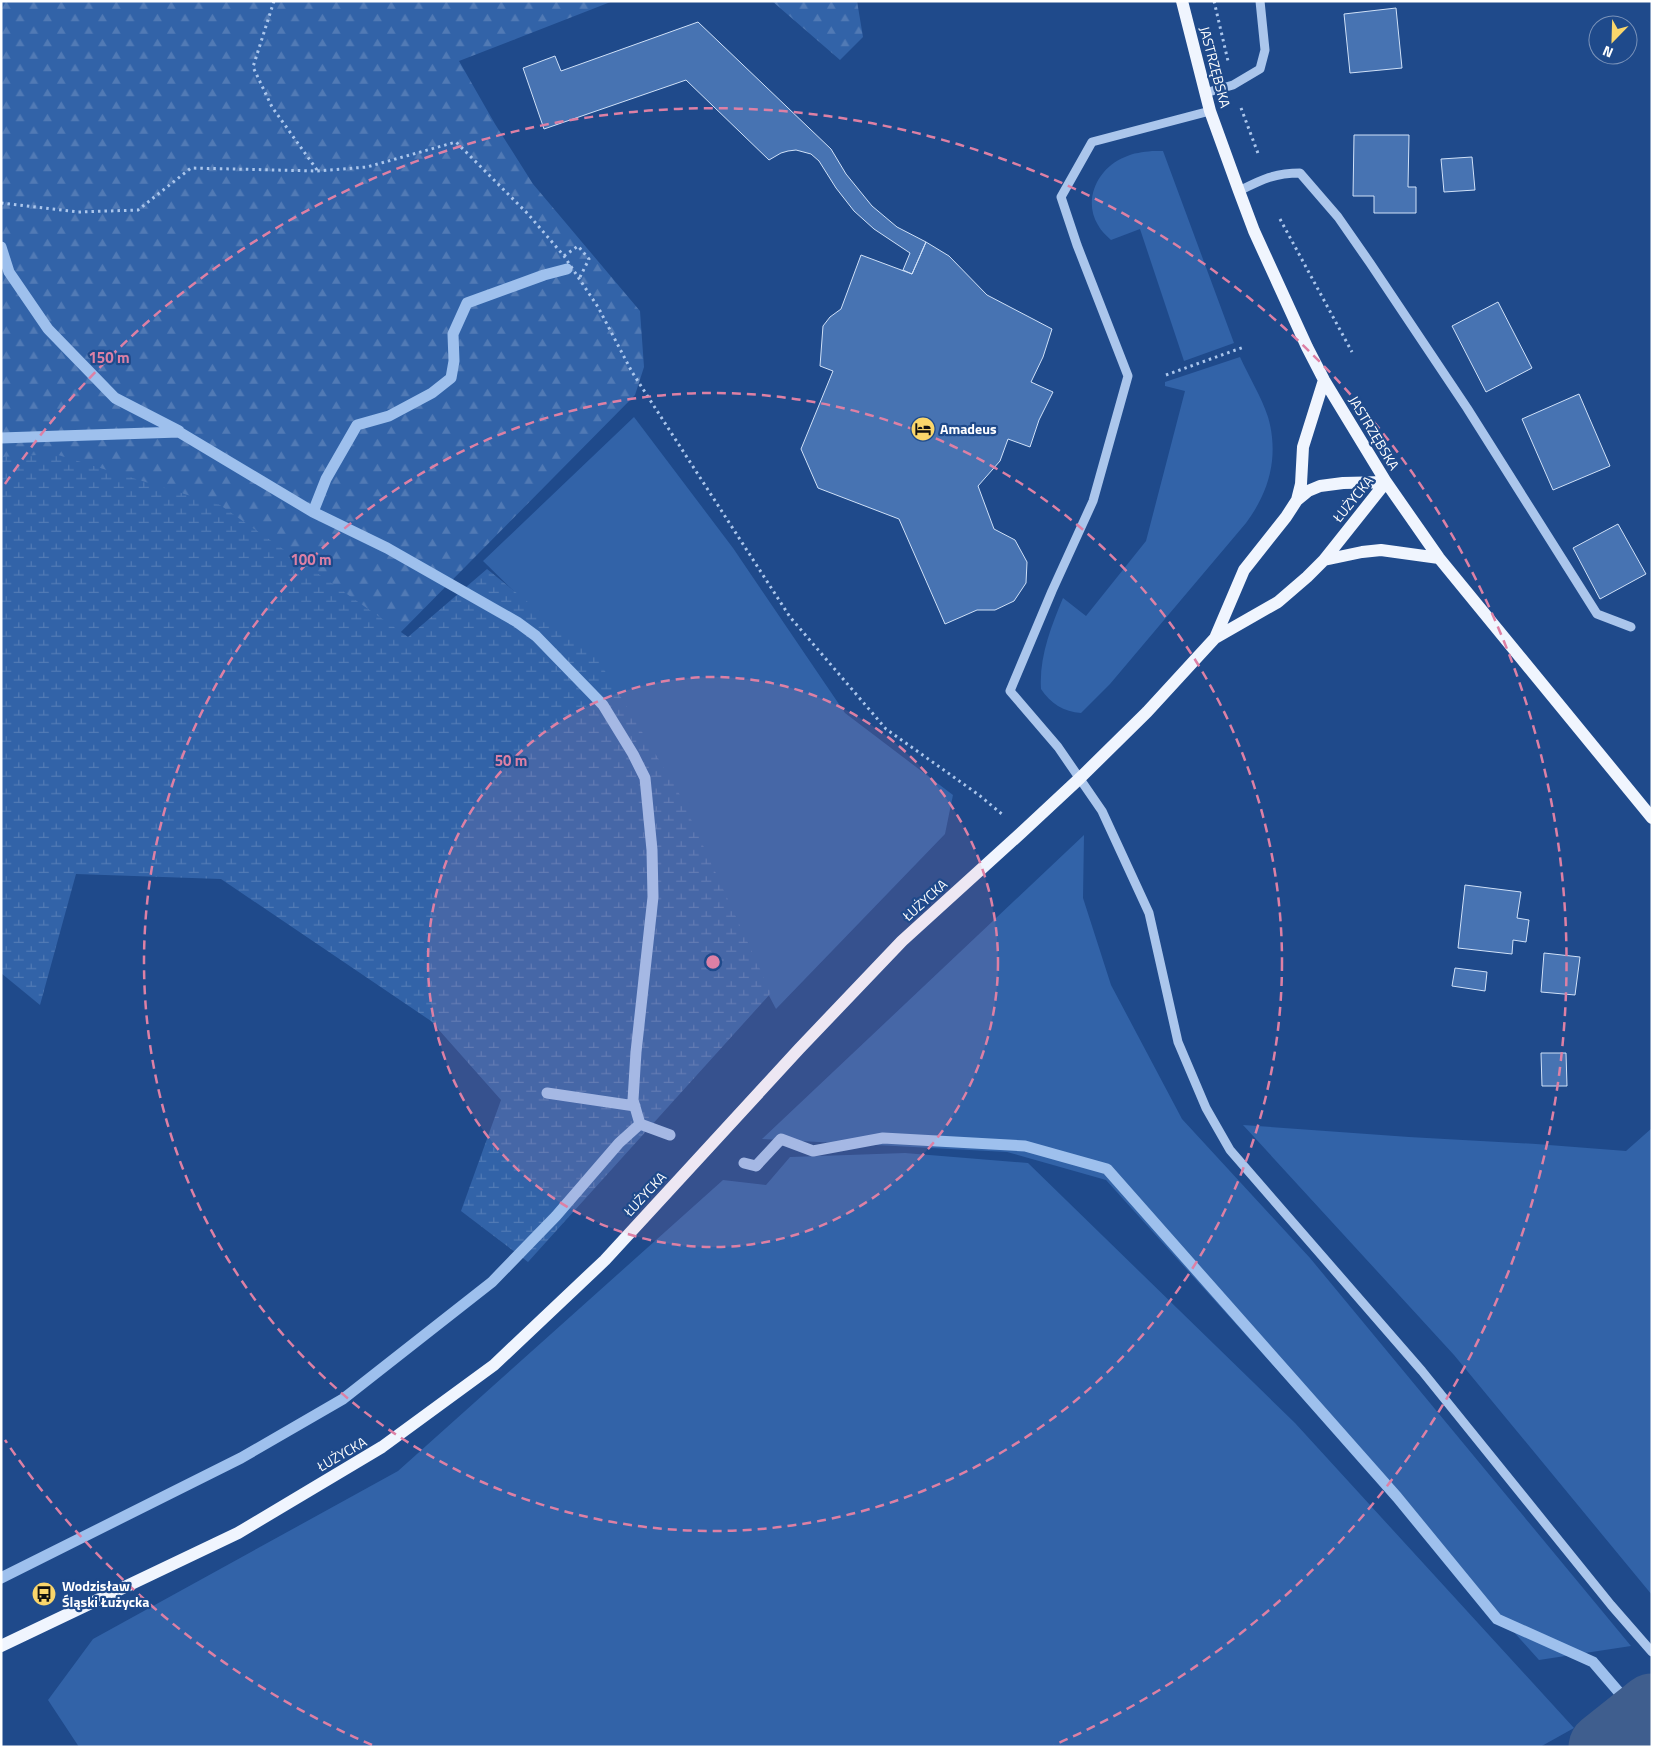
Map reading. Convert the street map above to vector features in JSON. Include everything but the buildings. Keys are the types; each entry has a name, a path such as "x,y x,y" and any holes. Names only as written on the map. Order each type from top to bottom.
{"main road":[{"name":"JASTRZĘBSKA","path":"1182,1 1210,111 1254,232 1307,348 1324,380 1386,482 1438,558 1652,818"},
{"path":"1297,500 1301,484 1303,447 1324,380"},
{"name":"ŁUŻYCKA","path":"1215,638 1244,570 1297,500 1308,491 1320,486 1343,483 1386,482"},
{"name":"ŁUŻYCKA","path":"1,1646 238,1533 382,1448 494,1365 605,1260 799,1049 902,941 1080,778 1147,712 1215,638 1278,602 1324,560 1386,482"},
{"path":"1324,560 1382,550 1438,558"}],"street":[{"path":"1205,93 1233,85 1260,69 1266,50 1260,1"},
{"path":"1210,111 1092,142 1061,197 1077,245 1128,376 1093,501 1052,591 1010,692 1058,747 1102,811 1149,913 1178,1042 1206,1108 1230,1150 1422,1371 1611,1605 1652,1652"},
{"path":"1239,191 1266,177 1282,173 1300,173 1338,217 1467,408 1597,614 1631,627"}],"path":[{"path":"274,1 253,67 272,107 317,171"},
{"path":"1,203 78,212 138,210 191,168 317,171 367,167 456,142 528,214 564,256 598,307 632,372 790,617 886,730 979,795 996,808 1022,833"},
{"path":"564,256 578,246 589,259 579,279"},
{"path":"1166,375 1244,347"}],"green space":[{"path":"1,1 613,1 459,61 495,124 533,184 640,311 644,367 635,395 391,642 1,488"},
{"path":"772,1 857,1 863,37 840,60"},
{"path":"1152,151 1163,151 1234,343 1184,361 1140,229 1111,240 1098,225 1092,205 1096,185 1108,168 1128,156"},
{"path":"1240,357 1265,409 1271,431 1272,459 1270,472 1261,498 1246,523 1110,684 1081,713 1063,709 1049,699 1041,689 1042,665 1050,631 1063,598 1086,616 1146,541 1185,391 1165,386 1165,382"},
{"path":"634,417 733,548 845,713 953,795 945,834 776,1009 599,675 483,561"},
{"path":"55,454 220,505 408,637 487,569 597,658 678,791 771,993 528,1262 461,1211 501,1100 431,1021 221,879 76,874 40,1005 1,973 1,457"},
{"path":"1084,835 1083,898 1111,985 1182,1119 1310,1258 1631,1646 1539,1660 1106,1180 1007,1152 762,1139"},
{"path":"1243,1125 1626,1151 1652,1128 1652,1595 1454,1355"},
{"path":"905,1153 1028,1163 1295,1423 1574,1728 1540,1747 79,1747 48,1700 93,1639 398,1471 723,1180 766,1185 790,1157"}],"waterway":[{"path":"1,247 9,272 48,329 115,398 179,431"},
{"path":"313,512 326,479 357,425 389,416 432,393 451,378 454,361 453,334 467,303 544,275 567,269"},
{"path":"1,438 179,432 313,512 387,548 517,622 536,636 603,705 633,754 645,778 652,850 653,897 636,1052 633,1100 640,1124 670,1135"},
{"path":"547,1093 635,1106"},
{"path":"1,1578 241,1458 343,1399 492,1282 556,1216 619,1143 640,1124"},
{"path":"744,1163 756,1166 781,1139 813,1151 883,1138 1025,1146 1107,1169 1397,1497 1497,1619 1593,1662 1641,1718"},
{"path":"1603,1747 1652,1708"}],"place":[{"name":"Amadeus","path":"923,429"},
{"name":"Wodzisław Śląski Łużycka","path":"44,1594"}]}
